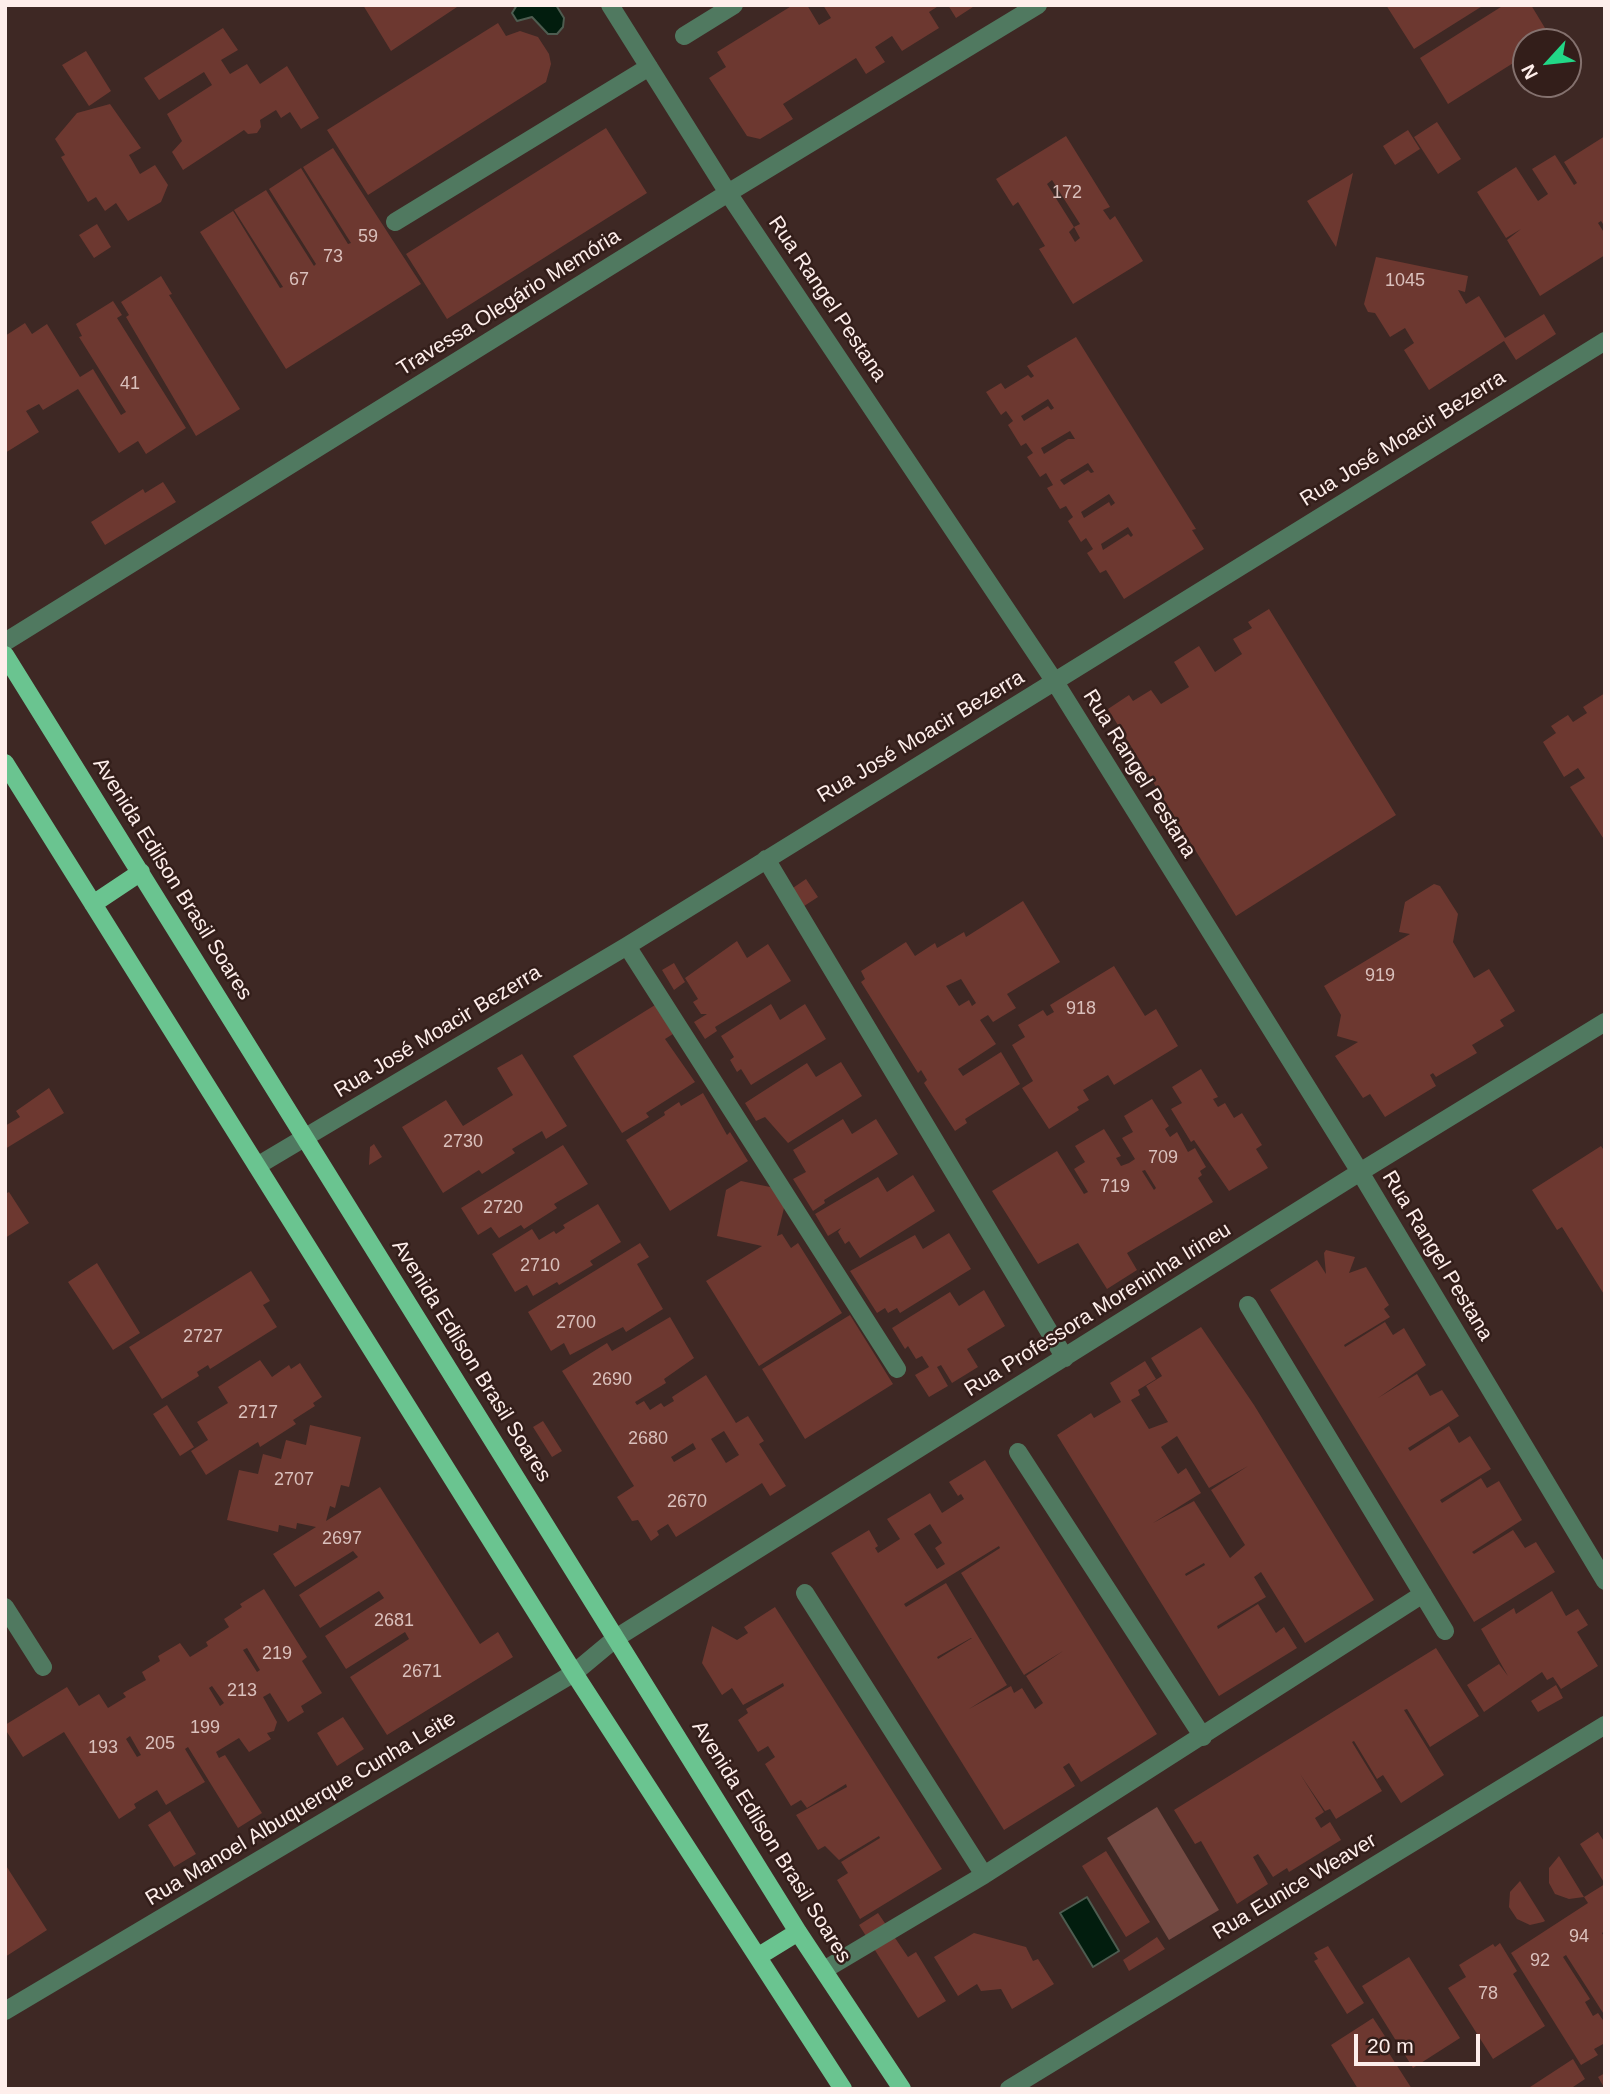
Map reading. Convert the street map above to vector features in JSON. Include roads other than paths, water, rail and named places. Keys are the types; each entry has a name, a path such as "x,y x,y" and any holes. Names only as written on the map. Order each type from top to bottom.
{"main road":[{"name":"Avenida Edilson Brasil Soares","path":"5,655 798,1932 902,2089"},
{"path":"5,763 574,1673 843,2089"},
{"path":"93,904 142,872"},
{"path":"758,1956 798,1932"}],"street":[{"name":"Rua Rangel Pestana","path":"610,5 728,193 1055,682 1360,1172 1605,1581"},
{"path":"684,36 734,5"},
{"name":"Travessa Olegário Memória","path":"5,642 728,193 1038,5"},
{"path":"395,222 649,67"},
{"name":"Rua José Moacir Bezerra","path":"257,1166 628,946 1605,341"},
{"path":"766,859 1065,1358"},
{"path":"628,946 897,1369"},
{"name":"Rua Professora Moreninha Irineu","path":"616,1638 1360,1172 1605,1022"},
{"path":"1248,1305 1445,1631"},
{"path":"1018,1452 1203,1737"},
{"path":"805,1594 984,1875"},
{"path":"824,1970 984,1875 1423,1594"},
{"path":"5,1607 43,1667"},
{"name":"Rua Manoel Albuquerque Cunha Leite","path":"5,2011 574,1673 616,1638"},
{"name":"Rua Eunice Weaver","path":"1009,2089 1605,1725"}]}
